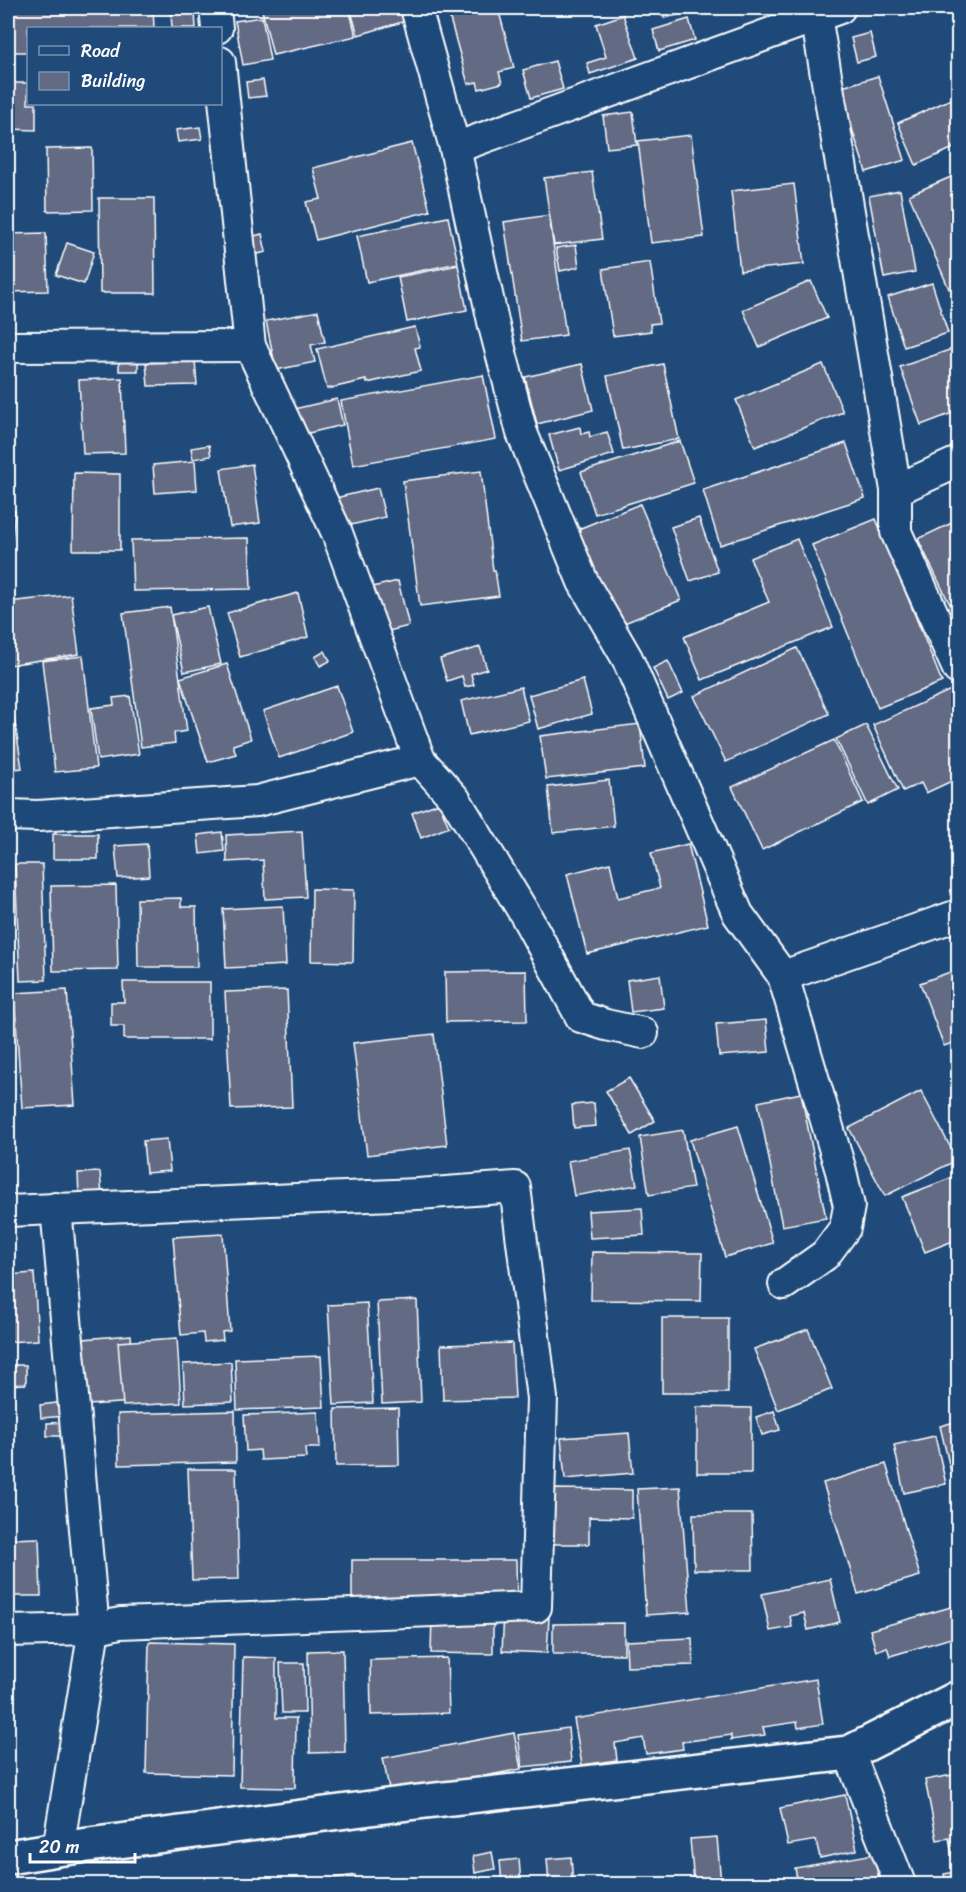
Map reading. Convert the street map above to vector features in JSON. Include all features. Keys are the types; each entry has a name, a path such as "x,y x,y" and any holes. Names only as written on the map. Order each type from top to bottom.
{"street":[{"path":"215,8 217,27"},
{"path":"416,8 455,148 494,326 522,433 583,582 627,658 738,914 783,976 841,1171 849,1206 845,1228 825,1254 784,1284"},
{"path":"455,148 828,11 896,490 896,532 958,669"},
{"path":"222,81 250,346 337,533 420,760 455,799 526,916 581,1017 643,1033"},
{"path":"8,347 250,346"},
{"path":"896,490 958,462"},
{"path":"8,815 38,816 257,801 420,760"},
{"path":"783,976 958,915"},
{"path":"8,1211 418,1194 515,1187 542,1398 536,1607 120,1623 94,1629 8,1631"},
{"path":"56,1208 94,1629 58,1848"},
{"path":"8,1857 58,1848 409,1803 849,1753 958,1698"},
{"path":"849,1753 900,1884"}],"building":[{"path":"12,8 153,8 154,27 27,27 27,52 12,52"},
{"path":"349,8 356,36 273,55 262,10"},
{"path":"350,8 405,8 409,20 358,35"},
{"path":"447,8 498,8 514,68 499,72 502,83 479,89 477,82 468,84"},
{"path":"661,8 682,8 683,14 664,18"},
{"path":"195,13 196,27 172,27 171,14"},
{"path":"623,15 638,58 590,74 587,63 606,57 596,24"},
{"path":"262,17 270,60 243,65 235,21"},
{"path":"689,19 695,40 659,51 653,30"},
{"path":"870,33 876,57 857,62 851,38"},
{"path":"555,61 563,89 531,98 523,70"},
{"path":"878,76 905,160 866,172 839,88"},
{"path":"263,80 266,96 248,98 246,82"},
{"path":"8,83 27,83 27,105 36,105 36,130 8,129"},
{"path":"958,96 958,146 916,165 898,123"},
{"path":"633,112 637,145 607,148 603,116"},
{"path":"200,127 202,139 178,142 176,130"},
{"path":"691,135 704,237 651,243 638,141"},
{"path":"412,143 430,211 316,240 306,202 321,199 313,168"},
{"path":"92,148 93,210 47,211 46,149"},
{"path":"592,172 602,239 554,245 544,178"},
{"path":"958,174 958,285 949,289 909,195"},
{"path":"794,184 804,264 740,271 731,191"},
{"path":"900,190 915,272 884,278 869,196"},
{"path":"99,198 154,198 155,293 100,293"},
{"path":"549,215 566,335 522,341 504,222"},
{"path":"448,217 458,263 367,282 357,236"},
{"path":"46,233 48,291 8,292 8,234"},
{"path":"262,234 266,252 254,255 250,237"},
{"path":"67,243 94,252 84,284 56,275"},
{"path":"576,245 579,267 560,271 556,248"},
{"path":"650,262 659,323 650,324 651,331 613,336 603,269"},
{"path":"458,265 467,310 407,322 398,277"},
{"path":"811,281 827,318 759,347 743,310"},
{"path":"932,283 948,333 904,347 888,297"},
{"path":"318,311 325,342 311,345 315,362 276,370 266,321"},
{"path":"415,327 420,347 415,348 421,371 327,389 317,349"},
{"path":"958,347 958,411 921,425 900,367"},
{"path":"119,360 138,360 138,371 119,371"},
{"path":"195,361 197,385 148,386 146,363"},
{"path":"582,364 593,410 537,424 525,377"},
{"path":"663,364 679,439 623,450 607,376"},
{"path":"823,364 843,412 755,447 736,400"},
{"path":"483,375 496,439 353,465 341,401"},
{"path":"122,378 125,453 83,454 79,380"},
{"path":"337,399 343,425 300,435 294,409"},
{"path":"580,427 581,434 589,432 590,437 607,432 614,454 559,470 549,435"},
{"path":"680,441 694,483 595,514 581,472"},
{"path":"846,443 865,498 720,545 703,490"},
{"path":"209,445 211,456 193,459 191,448"},
{"path":"195,461 197,490 155,493 153,465"},
{"path":"252,464 260,523 230,527 221,469"},
{"path":"481,471 493,570 495,570 499,596 420,606 403,481"},
{"path":"74,473 120,474 120,550 73,550"},
{"path":"378,488 385,517 338,528 331,499"},
{"path":"640,504 681,600 617,626 576,530"},
{"path":"8,511 15,511 8,572"},
{"path":"699,518 718,572 690,581 671,527"},
{"path":"876,519 942,682 878,708 812,545"},
{"path":"958,520 958,618 957,619 918,539"},
{"path":"249,538 251,589 133,591 131,540"},
{"path":"797,539 833,627 702,680 684,637 769,602 750,558"},
{"path":"398,581 409,626 376,634 364,589"},
{"path":"298,593 308,637 240,657 227,613"},
{"path":"71,595 79,654 8,665 8,602"},
{"path":"170,607 187,731 174,733 175,743 141,747 123,613"},
{"path":"208,607 221,664 184,672 171,615"},
{"path":"480,647 487,669 471,674 474,685 465,687 462,676 447,681 440,659"},
{"path":"797,648 829,714 726,762 694,696"},
{"path":"325,651 330,661 320,666 315,657"},
{"path":"83,656 96,768 55,772 42,661"},
{"path":"668,661 683,693 668,700 653,668"},
{"path":"227,664 251,739 233,745 236,754 208,762 180,678"},
{"path":"8,678 22,768 8,770"},
{"path":"583,680 592,714 538,729 529,695"},
{"path":"337,686 353,732 279,758 263,711"},
{"path":"521,687 529,721 469,735 461,701"},
{"path":"953,689 958,701 958,767 956,768 958,778 926,793 921,783 903,791 873,725"},
{"path":"130,696 139,754 98,760 91,708 114,705 113,698"},
{"path":"640,724 645,768 546,779 540,736"},
{"path":"866,725 898,790 868,805 836,739"},
{"path":"834,740 863,802 762,850 732,787"},
{"path":"609,780 614,826 553,833 548,787"},
{"path":"439,803 449,827 421,838 412,813"},
{"path":"302,831 306,897 265,899 263,860 227,862 226,835"},
{"path":"222,832 224,851 200,854 198,835"},
{"path":"53,834 98,834 98,859 53,859"},
{"path":"147,844 149,876 118,878 115,846"},
{"path":"688,844 708,925 587,954 567,874 610,863 618,898 660,888 651,853"},
{"path":"15,864 42,864 46,980 20,981"},
{"path":"116,885 118,970 53,971 51,886"},
{"path":"312,889 354,890 353,962 311,961"},
{"path":"181,898 181,907 196,907 197,967 138,967 137,899"},
{"path":"283,906 286,965 226,968 223,909"},
{"path":"958,969 958,1041 944,1046 920,983"},
{"path":"526,971 527,1021 446,1022 445,972"},
{"path":"660,975 664,1008 631,1012 627,980"},
{"path":"123,982 210,982 210,1039 124,1039 124,1026 111,1026 111,1002 124,1002"},
{"path":"8,983 10,983 11,1026 8,1026"},
{"path":"67,990 75,1105 22,1108 14,993"},
{"path":"287,990 292,1107 231,1109 225,992"},
{"path":"766,1020 769,1052 719,1056 716,1024"},
{"path":"434,1034 447,1145 367,1155 353,1043"},
{"path":"8,1036 12,1036 13,1141 8,1141"},
{"path":"629,1078 655,1121 632,1135 606,1091"},
{"path":"921,1091 957,1160 885,1196 849,1128"},
{"path":"801,1093 826,1218 782,1226 758,1102"},
{"path":"594,1103 596,1126 574,1128 572,1105"},
{"path":"738,1126 773,1243 725,1257 690,1140"},
{"path":"683,1130 693,1188 649,1195 640,1137"},
{"path":"167,1139 170,1171 146,1173 143,1141"},
{"path":"630,1150 637,1185 574,1196 568,1161"},
{"path":"100,1172 102,1195 79,1196 78,1173"},
{"path":"958,1175 958,1239 925,1252 902,1197"},
{"path":"642,1208 644,1235 590,1238 588,1211"},
{"path":"223,1234 230,1331 222,1332 223,1340 204,1342 203,1333 181,1335 173,1237"},
{"path":"592,1252 702,1253 701,1301 591,1300"},
{"path":"34,1273 38,1340 8,1342 8,1275"},
{"path":"417,1300 421,1402 382,1404 377,1302"},
{"path":"367,1303 373,1403 334,1405 328,1305"},
{"path":"662,1318 728,1318 728,1393 662,1393"},
{"path":"808,1329 832,1389 778,1410 754,1349"},
{"path":"131,1335 136,1402 88,1405 83,1339"},
{"path":"177,1338 181,1403 123,1406 118,1342"},
{"path":"512,1343 515,1398 443,1400 441,1345"},
{"path":"321,1356 324,1407 237,1410 235,1359"},
{"path":"231,1362 233,1402 185,1404 183,1364"},
{"path":"8,1365 26,1365 26,1384 8,1385"},
{"path":"65,1402 66,1416 41,1418 40,1405"},
{"path":"697,1407 751,1408 751,1473 697,1473"},
{"path":"398,1408 399,1465 336,1466 335,1409"},
{"path":"235,1411 236,1462 119,1465 118,1414"},
{"path":"774,1411 780,1430 762,1435 756,1417"},
{"path":"318,1412 320,1448 305,1448 306,1458 261,1460 260,1450 246,1451 244,1415"},
{"path":"958,1421 958,1502 940,1426"},
{"path":"72,1422 73,1436 47,1436 47,1423"},
{"path":"629,1433 633,1473 565,1479 561,1438"},
{"path":"935,1436 946,1484 904,1493 894,1445"},
{"path":"886,1464 920,1576 858,1594 823,1483"},
{"path":"188,1469 236,1469 239,1579 192,1580"},
{"path":"680,1487 690,1612 646,1615 637,1489"},
{"path":"554,1489 632,1490 632,1518 589,1517 589,1544 554,1544"},
{"path":"693,1514 752,1514 753,1570 694,1570"},
{"path":"39,1538 41,1596 8,1596 8,1539"},
{"path":"352,1560 516,1560 517,1604 352,1604"},
{"path":"830,1579 840,1622 808,1630 804,1613 790,1616 792,1627 770,1631 762,1594"},
{"path":"958,1605 958,1636 890,1656 887,1647 876,1651 870,1630"},
{"path":"432,1614 493,1614 493,1654 431,1653"},
{"path":"504,1614 549,1618 547,1653 502,1651"},
{"path":"624,1623 624,1654 553,1654 553,1624"},
{"path":"692,1638 693,1665 627,1667 626,1641"},
{"path":"149,1642 234,1644 232,1775 146,1773"},
{"path":"343,1650 345,1752 310,1753 308,1651"},
{"path":"243,1657 276,1658 276,1718 296,1718 295,1788 240,1787"},
{"path":"447,1658 449,1713 371,1715 370,1660"},
{"path":"280,1663 304,1663 305,1713 282,1713"},
{"path":"816,1679 823,1724 798,1728 797,1722 763,1727 765,1735 731,1740 731,1735 682,1742 683,1749 646,1754 643,1738 615,1743 617,1760 582,1765 574,1719"},
{"path":"568,1728 571,1762 522,1767 518,1735"},
{"path":"514,1733 521,1769 390,1794 383,1758"},
{"path":"958,1774 958,1884 946,1884 944,1874 955,1872 949,1838 937,1840 925,1780"},
{"path":"845,1795 857,1850 820,1858 816,1840 788,1845 780,1808"},
{"path":"717,1837 721,1884 694,1884 690,1839"},
{"path":"492,1852 495,1869 475,1873 473,1856"},
{"path":"874,1854 880,1884 798,1884 795,1868"},
{"path":"571,1857 573,1884 549,1884 547,1859"},
{"path":"519,1859 521,1884 502,1884 500,1861"},
{"path":"355,1875 356,1884 303,1883"}]}
